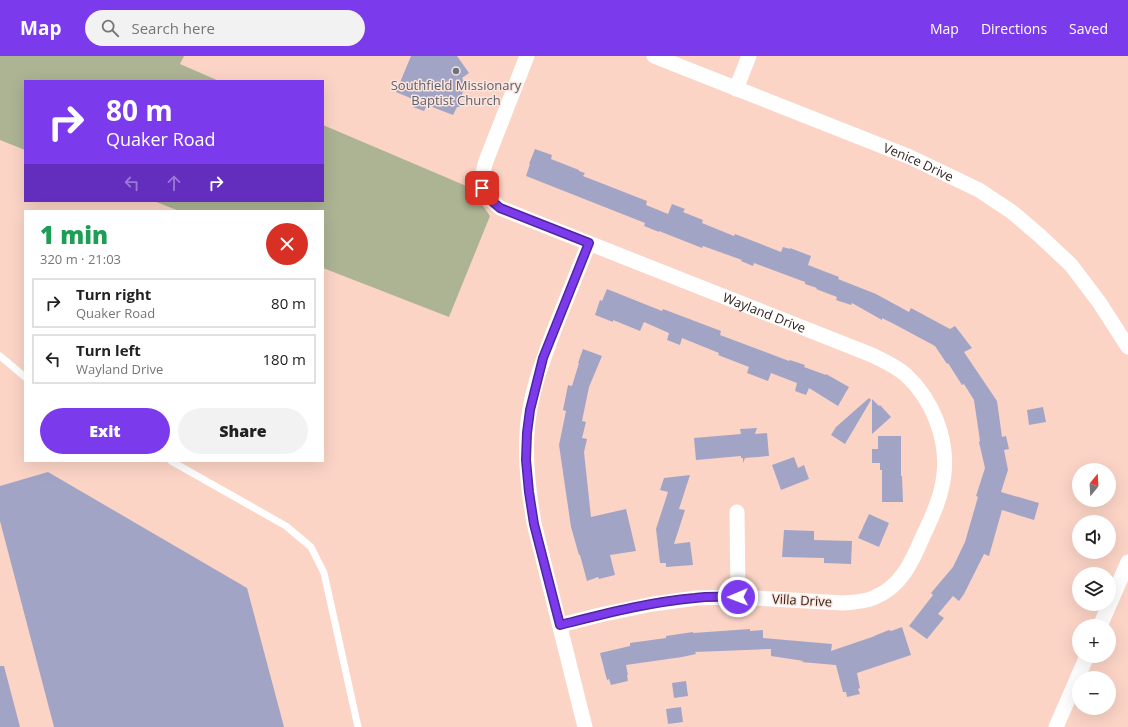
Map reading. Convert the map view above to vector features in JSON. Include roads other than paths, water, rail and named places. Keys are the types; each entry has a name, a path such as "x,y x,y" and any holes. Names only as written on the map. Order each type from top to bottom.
{"street":[{"name":"Wayland Drive","path":"527,56 486,161 481,178 482,188 486,196 500,208 872,355 905,374 926,400 938,424 942,440 944,474 940,496 931,519"},
{"name":"Venice Drive","path":"654,56 910,157 979,190 1012,212 1071,265 1099,302 1128,347"},
{"path":"736,89 749,56"},
{"path":"585,727 533,516 526,460 530,410 543,358 589,243"},
{"path":"737,512 738,597"},
{"name":"Villa Drive","path":"560,625 653,604 696,598 738,597 843,602 872,598 886,592 897,583 906,571 931,519"},
{"path":"1103,619 1128,562"},
{"path":"1056,727 1084,663"}],"lane":[{"path":"0,356 24,376"},
{"path":"173,462 286,526 311,547 324,573 358,727"}],"place":[{"name":"Southfield Missionary Baptist Church","path":"456,71"}]}
